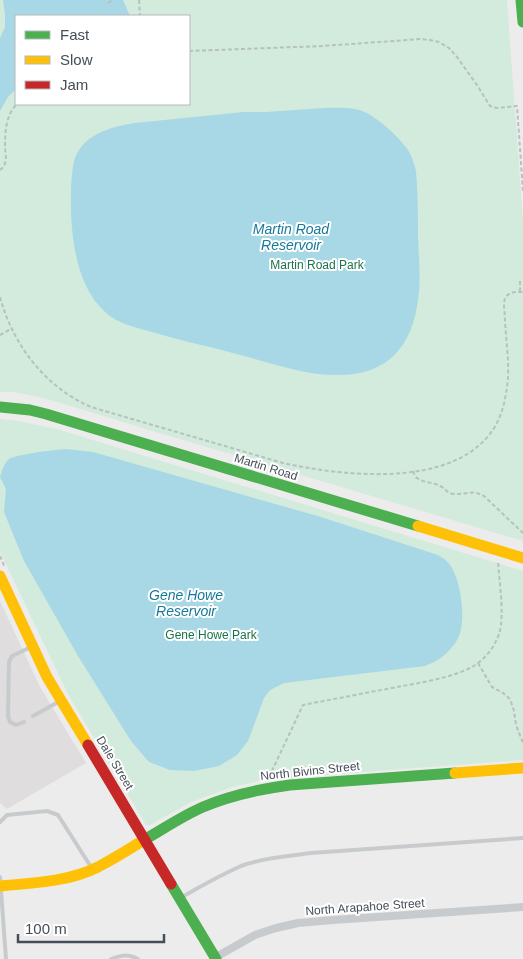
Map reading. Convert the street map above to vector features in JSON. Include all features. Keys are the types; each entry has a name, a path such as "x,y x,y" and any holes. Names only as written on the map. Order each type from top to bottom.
{"street":[{"path":"521,0 523,22"},
{"name":"Martin Road","path":"0,406 46,414 523,558"},
{"name":"Dale Street","path":"3,573 33,646 60,700 216,958"},
{"name":"North Bivins Street","path":"0,883 52,882 76,876 93,869 212,803 267,788 523,768"},
{"name":"North Arapahoe Street","path":"216,958 255,935 298,923 523,907"}],"lane":[{"path":"24,722 16,724 10,722 8,716 9,662 12,656 33,646"},
{"path":"33,716 60,700"},
{"path":"0,822 7,814 47,811 58,815 93,869"},
{"path":"181,898 208,882 243,866 284,857 311,853 523,838"},
{"path":"0,883 6,959"},
{"path":"111,959 130,955 138,959"}],"path":[{"path":"108,3 113,0"},
{"path":"139,0 140,15"},
{"path":"190,52 421,39 439,42 458,57 490,106 496,108 517,106 523,191"},
{"path":"0,170 6,162 5,143 8,118 16,105"},
{"path":"0,297 4,314 11,329 31,360 43,374 70,396 91,407 306,468 363,474 387,474 436,467 458,459 478,446 490,434 500,417 507,390 508,375 504,302 511,292 522,292 520,281"},
{"path":"0,335 11,329"},
{"path":"414,471 418,479 439,485 448,492 454,494 479,493 523,533"},
{"path":"0,556 3,573"},
{"path":"267,780 303,705 416,684 446,676 470,668 488,655 500,633 501,608 498,561"},
{"path":"478,663 492,687 510,699 516,725 523,743"}],"shaded area":[{"path":"0,601 40,687 86,763 7,809 0,803"}],"green space":[{"name":"Martin Road Park","path":"0,0 507,0 523,221 523,541 39,397 13,392 0,392"},
{"name":"Gene Howe Reservoir","path":"0,419 60,430 523,571 523,760 268,779 232,787 191,802 150,825 146,825 68,694 0,552"}],"water":[{"path":"3,0 123,0 130,15 15,15 15,90 8,97 0,111 0,38 5,27"},
{"name":"Martin Road Reservoir","path":"324,108 355,109 372,116 404,144 411,155 416,171 420,270 418,300 410,332 394,356 369,370 354,374 309,373 133,327 120,322 104,311 86,285 80,269 73,236 71,219 72,173 77,154 84,144 104,131 135,123 243,112"},
{"name":"Gene Howe Reservoir","path":"66,449 93,452 321,517 438,555 451,566 458,583 462,602 462,620 458,639 445,655 425,666 284,683 270,690 264,698 248,741 237,755 219,766 194,771 170,770 149,762 131,741 78,656 24,561 4,512 6,489 0,477 7,461 20,455"}],"traffic: fast":[{"path":"521,0 523,22"},
{"path":"0,407 30,410 46,414 418,526"},
{"path":"142,841 203,807 224,799 257,791 290,785 455,773"},
{"path":"171,884 216,959"}],"traffic: slow":[{"path":"418,526 523,558"},
{"path":"0,576 47,677 88,745"},
{"path":"455,773 523,768"},
{"path":"0,886 50,881 75,876 98,867 142,841"}],"traffic: jam":[{"path":"88,745 171,884"}],"park label":[{"name":"Gene Howe Park","path":"211,635"}]}
